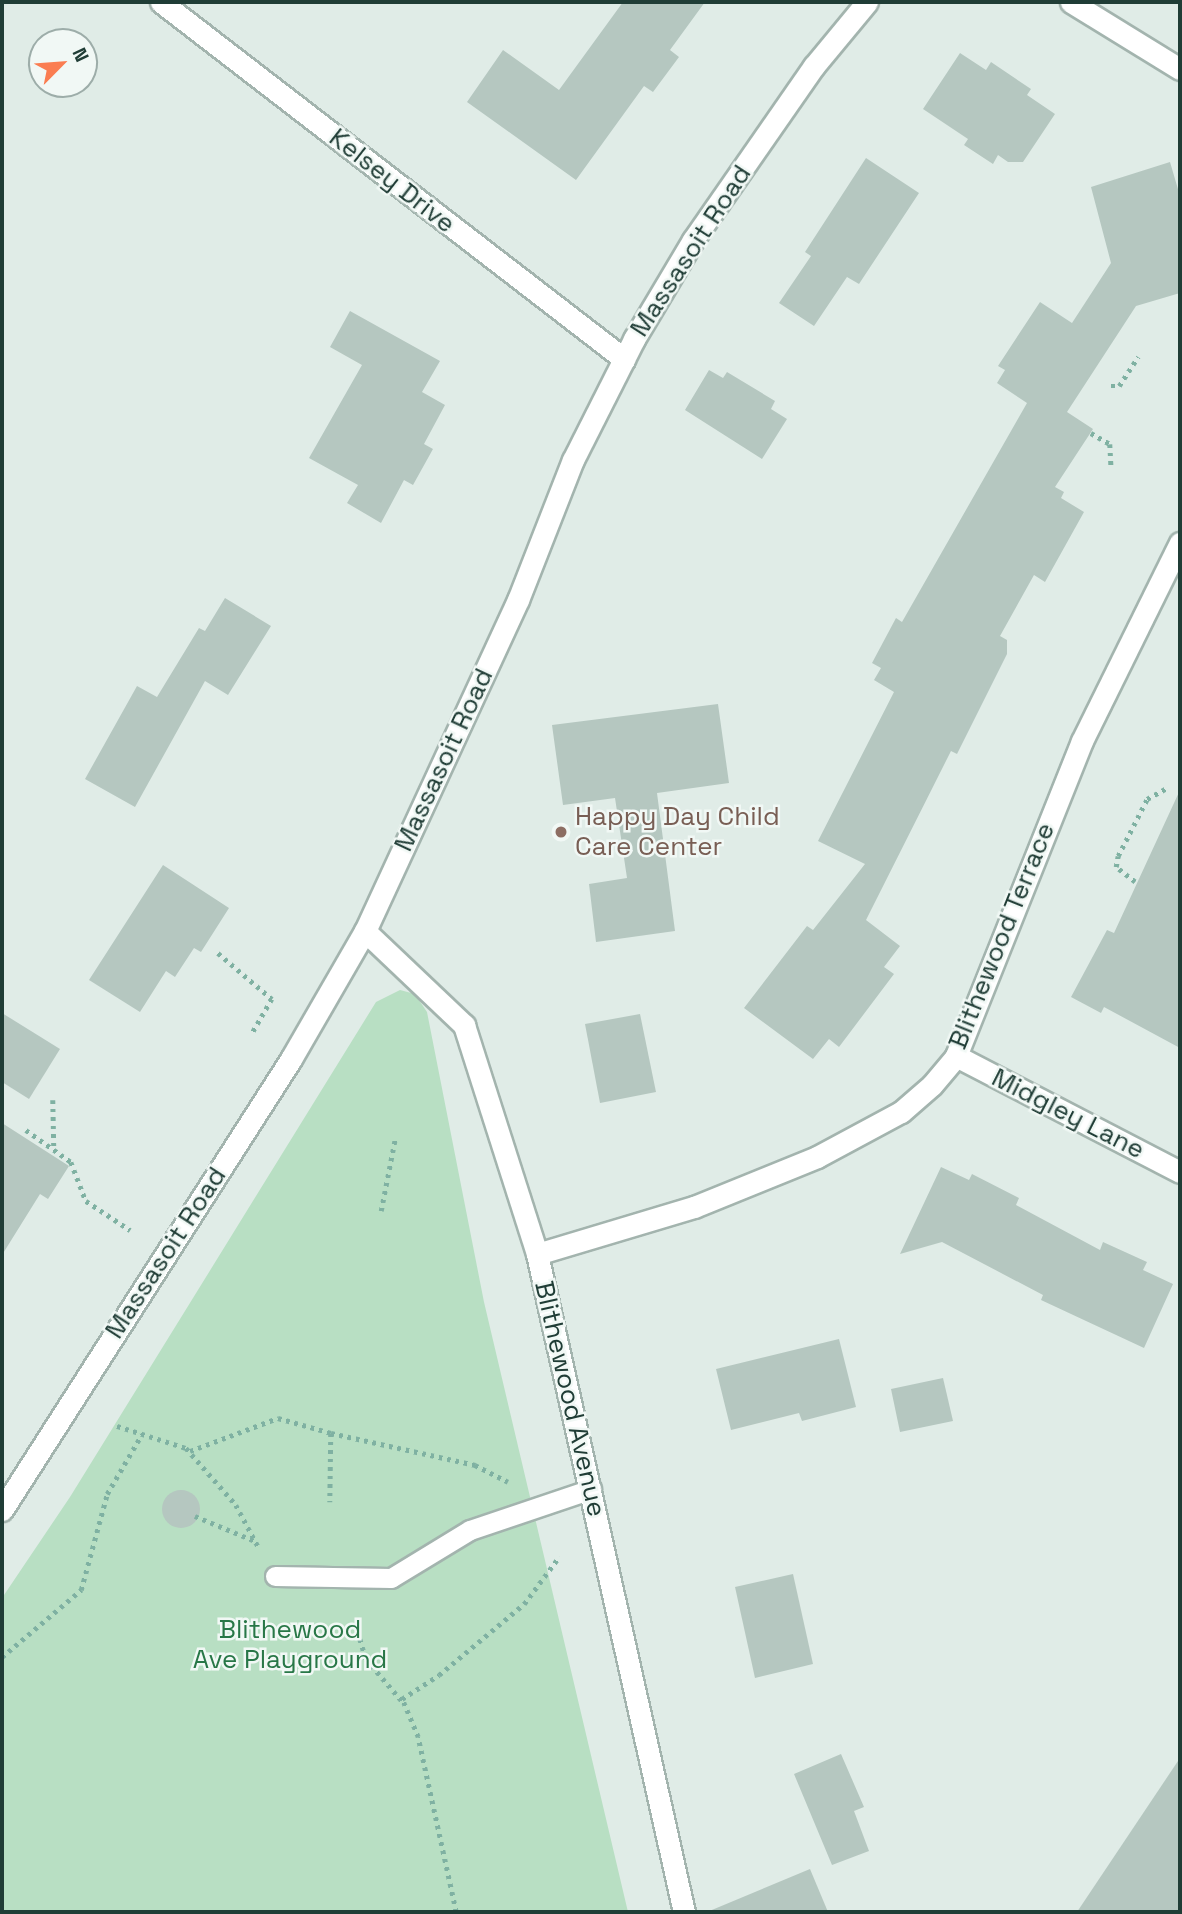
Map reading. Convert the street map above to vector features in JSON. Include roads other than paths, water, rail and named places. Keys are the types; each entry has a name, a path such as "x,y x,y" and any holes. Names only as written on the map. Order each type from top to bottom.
{"street":[{"name":"Kelsey Drive","path":"160,2 624,359"},
{"name":"Massasoit Road","path":"2,1510 291,1059 365,931 518,600 573,460 624,359 693,240 814,66 867,2"},
{"path":"1071,2 1180,69"},
{"name":"Blithewood Terrace","path":"537,1254 694,1207 817,1157 901,1112 956,1056 1082,741 1180,543"},
{"name":"Blithewood Avenue","path":"365,931 464,1025 537,1254 684,1912"},
{"name":"Midgley Lane","path":"956,1056 1180,1172"}],"lane":[{"path":"275,1576 391,1578 470,1530 591,1489"}],"place":[{"name":"Happy Day Child Care Center","path":"561,832"}],"park label":[{"name":"Blithewood Ave Playground","path":"290,1645"}]}
